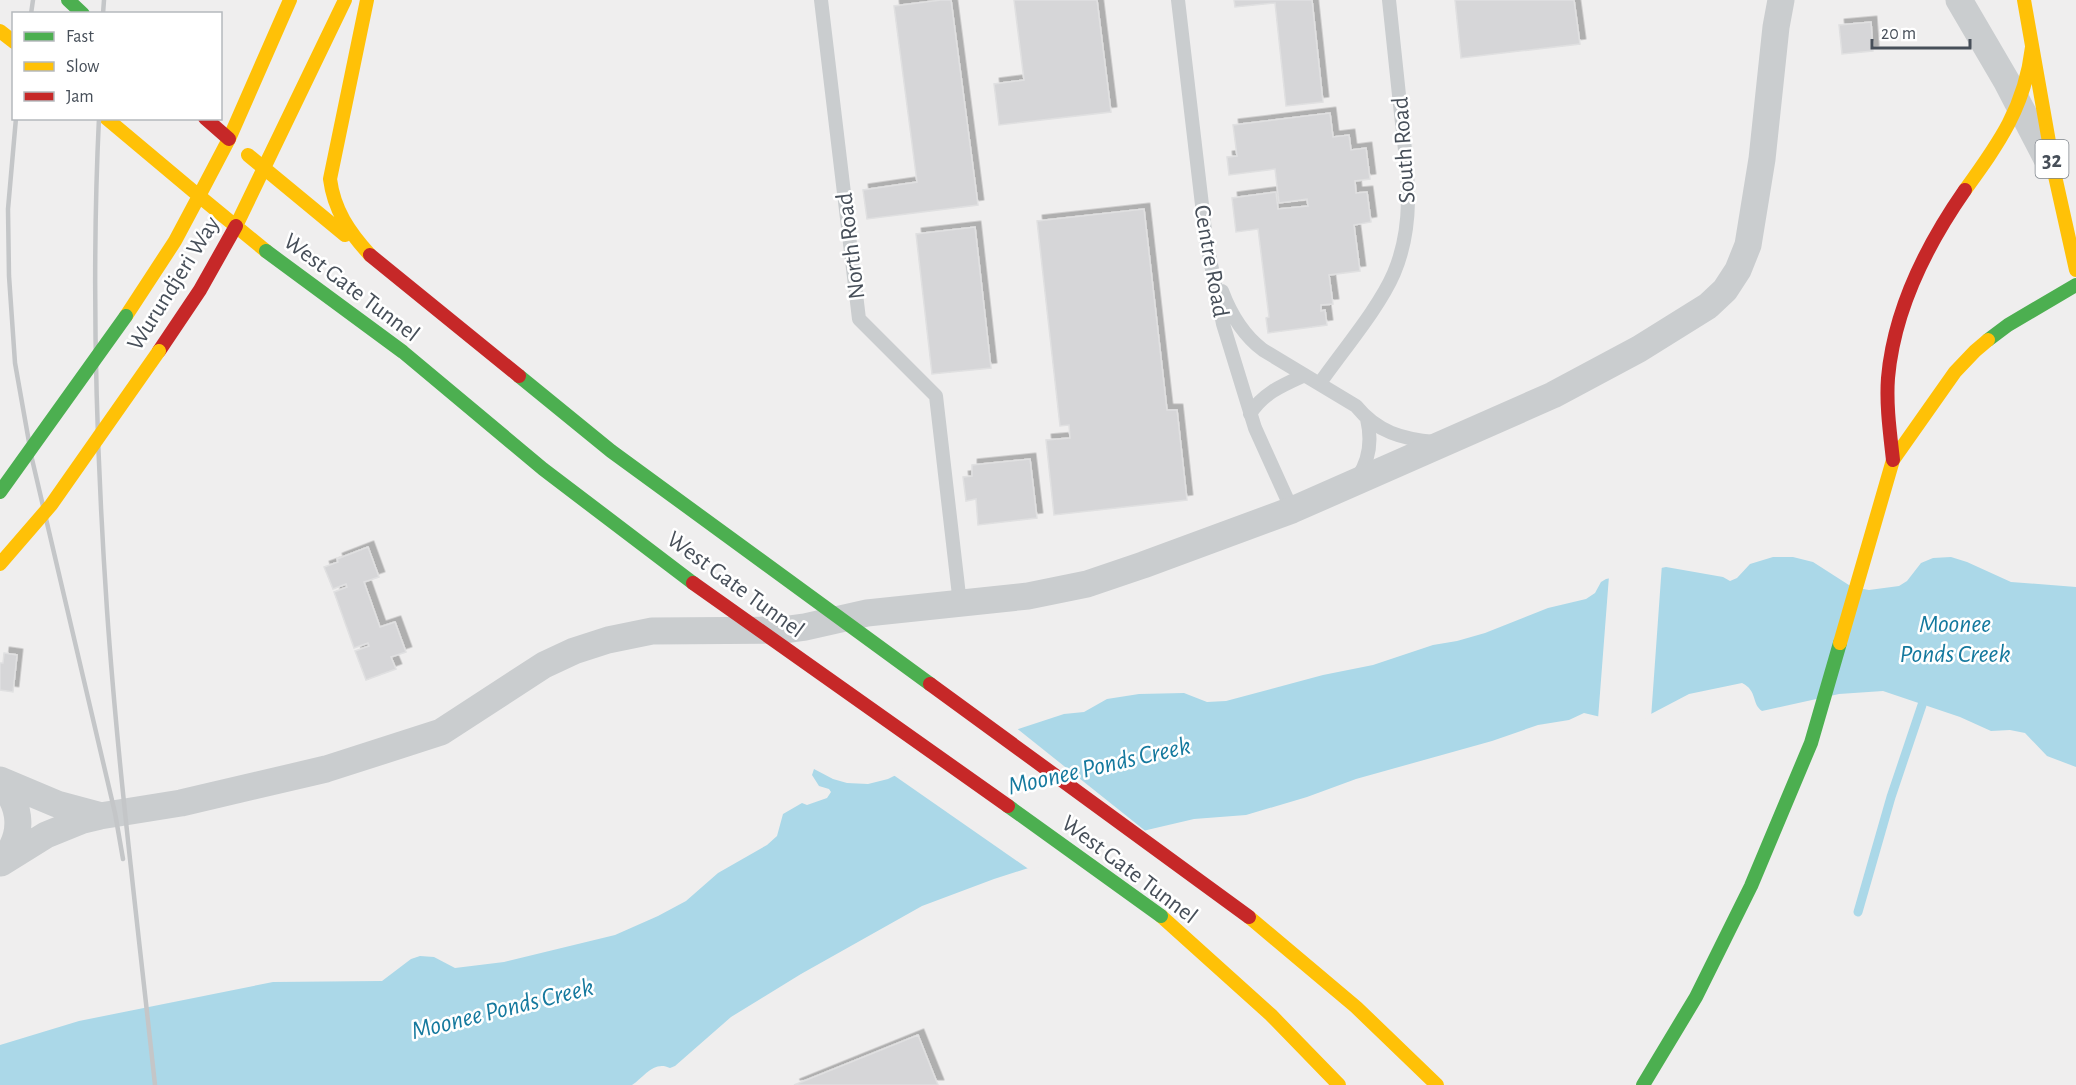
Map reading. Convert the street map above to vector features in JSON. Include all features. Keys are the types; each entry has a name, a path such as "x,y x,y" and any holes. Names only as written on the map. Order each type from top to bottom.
{"main road":[{"path":"68,0 81,12"},
{"name":"Wurundjeri Way","path":"0,492 126,316 175,241 229,139 290,0"},
{"name":"Wurundjeri Way","path":"0,564 51,505 108,426 200,290 264,170 345,0"},
{"path":"367,0 330,179 333,202 341,220 370,255"},
{"name":"32","path":"2024,0 2055,176 2076,270"},
{"path":"0,31 12,40"},
{"path":"1893,460 1887,396 1888,378 1894,340 1908,293 1937,235 1958,200 1995,150 2018,104 2029,71 2032,47"},
{"name":"West Gate Tunnel","path":"108,120 266,251 403,352 543,469 692,582 1161,916 1271,1015 1339,1085"},
{"name":"West Gate Tunnel","path":"207,120 264,170 611,451 1249,917 1356,1007 1400,1052 1437,1085"},
{"path":"1643,1085 1696,997 1751,886 1811,743 1893,460 1955,372 1975,351 2008,325 2076,285"}],"street":[{"path":"1,863 46,835 67,825 100,816 181,803 326,769 441,732 470,716 544,665 574,651 608,640 661,630 717,632 783,630 867,613 1028,596 1087,584 1292,510 1553,395 1639,349 1708,306 1725,290 1738,270 1748,245 1762,159 1781,0"},
{"path":"1959,0 2018,104 2055,176"},
{"path":"0,782 57,804 100,816"},
{"path":"0,782 15,805 18,817 16,842 1,863"}],"lane":[{"name":"North Road","path":"821,0 859,319 936,396 960,603"},
{"name":"Centre Road","path":"1178,0 1206,239 1223,324 1250,414 1292,510"},
{"name":"South Road","path":"1320,383 1382,296 1394,273 1406,229 1409,187 1389,0"},
{"path":"1206,239 1224,294 1240,329 1251,341 1356,406 1367,419 1392,434 1446,443"},
{"path":"1250,414 1257,403 1268,393 1305,375"},
{"path":"1354,483 1365,466 1368,456 1370,431 1367,419"}],"water":[{"name":"Moonee Ponds Creek","path":"1773,557 1793,557 1813,562 1852,587 1869,590 1899,586 1907,581 1921,563 1933,558 1951,557 2011,582 2076,587 2076,767 2047,756 2025,733 2010,730 1991,731 1960,717 1883,691 1839,694 1762,711 1750,690 1742,683 1689,694 1649,715 1605,718 1584,713 1569,720 1538,725 1492,741 1356,779 1307,797 1246,815 1194,819 1147,830 994,879 922,906 801,974 731,1017 675,1066 654,1068 632,1085 0,1085 0,1045 79,1021 273,982 382,981 411,959 420,956 434,957 455,968 504,962 615,935 686,901 718,873 767,845 777,836 783,814 802,803 807,805 827,798 831,792 819,786 812,775 814,769 847,783 868,784 888,779 932,757 1064,714 1084,712 1107,699 1139,694 1184,693 1207,702 1226,701 1323,675 1373,665 1433,645 1485,633 1548,608 1586,599 1595,593 1601,582 1606,579 1666,567 1723,577 1730,581 1737,578 1750,564"}],"pier":[{"path":"1662,564 1651,718 1618,723 1603,721 1598,719 1609,576"},
{"path":"1015,727 1148,833 1030,870 892,774 931,754"}],"building":[{"path":"951,0 978,205 867,219 863,190 917,182 894,6"},
{"path":"1014,0 1097,0 1111,112 999,125 994,84 1024,80"},
{"path":"1234,0 1312,0 1323,102 1286,106 1275,3 1235,7"},
{"path":"1455,0 1574,0 1580,44 1461,58"},
{"path":"1871,22 1873,51 1842,54 1839,25"},
{"path":"1330,113 1333,137 1349,135 1351,150 1366,148 1370,179 1355,181 1356,193 1367,192 1371,222 1354,225 1360,271 1329,275 1333,304 1321,305 1321,311 1325,310 1327,325 1268,333 1266,318 1269,317 1258,229 1236,232 1232,198 1276,192 1278,209 1308,206 1307,199 1279,203 1275,169 1229,175 1227,157 1237,156 1233,125"},
{"path":"1144,209 1167,410 1177,410 1187,500 1054,515 1046,440 1070,438 1069,425 1060,426 1037,221"},
{"path":"975,227 991,368 932,374 916,234"},
{"path":"1030,459 1037,518 978,525 976,499 966,501 963,477 972,476 972,465"},
{"path":"368,547 379,577 364,582 380,627 395,622 406,652 391,657 396,669 366,680 355,651 369,646 368,643 354,648 334,592 347,587 346,584 333,589 324,567 338,562 337,559"},
{"path":"4,653 17,655 13,692 0,690 0,663 3,663"},
{"path":"918,1035 938,1085 794,1085"}],"waterway":[{"path":"1858,912 1891,797 1922,705"}],"railway":[{"path":"31,12 33,0"},
{"path":"103,12 104,0"},
{"path":"16,120 8,209 9,276 15,363 32,459 115,813 123,859"},
{"path":"99,120 95,303 103,549 117,729 155,1085"}],"traffic: fast":[{"path":"68,0 81,12"},
{"path":"266,251 403,352 543,469 693,583"},
{"path":"1988,340 2008,325 2076,285"},
{"path":"0,492 126,316"},
{"path":"519,376 611,451 930,684"},
{"path":"1643,1085 1696,997 1751,886 1811,743 1840,643"},
{"path":"1008,806 1161,916"}],"traffic: slow":[{"path":"266,251 199,196 229,139 290,0"},
{"path":"236,226 345,0"},
{"path":"367,0 330,179 339,211 355,238 370,255"},
{"path":"2024,0 2055,176 2076,270"},
{"path":"0,31 12,40"},
{"path":"1965,190 1999,140 2017,106 2029,68 2032,47"},
{"path":"108,120 199,196 175,241 126,316"},
{"path":"248,155 345,235"},
{"path":"1840,643 1893,460 1955,372 1988,340"},
{"path":"0,564 51,505 159,351"},
{"path":"1161,916 1271,1015 1339,1085"},
{"path":"1249,917 1356,1007 1437,1085"}],"traffic: jam":[{"path":"207,120 229,139"},
{"path":"1893,460 1888,378 1897,327 1925,256 1965,190"},
{"path":"159,351 200,290 236,226"},
{"path":"370,255 519,376"},
{"path":"693,583 1008,806"},
{"path":"930,684 1249,917"}]}
